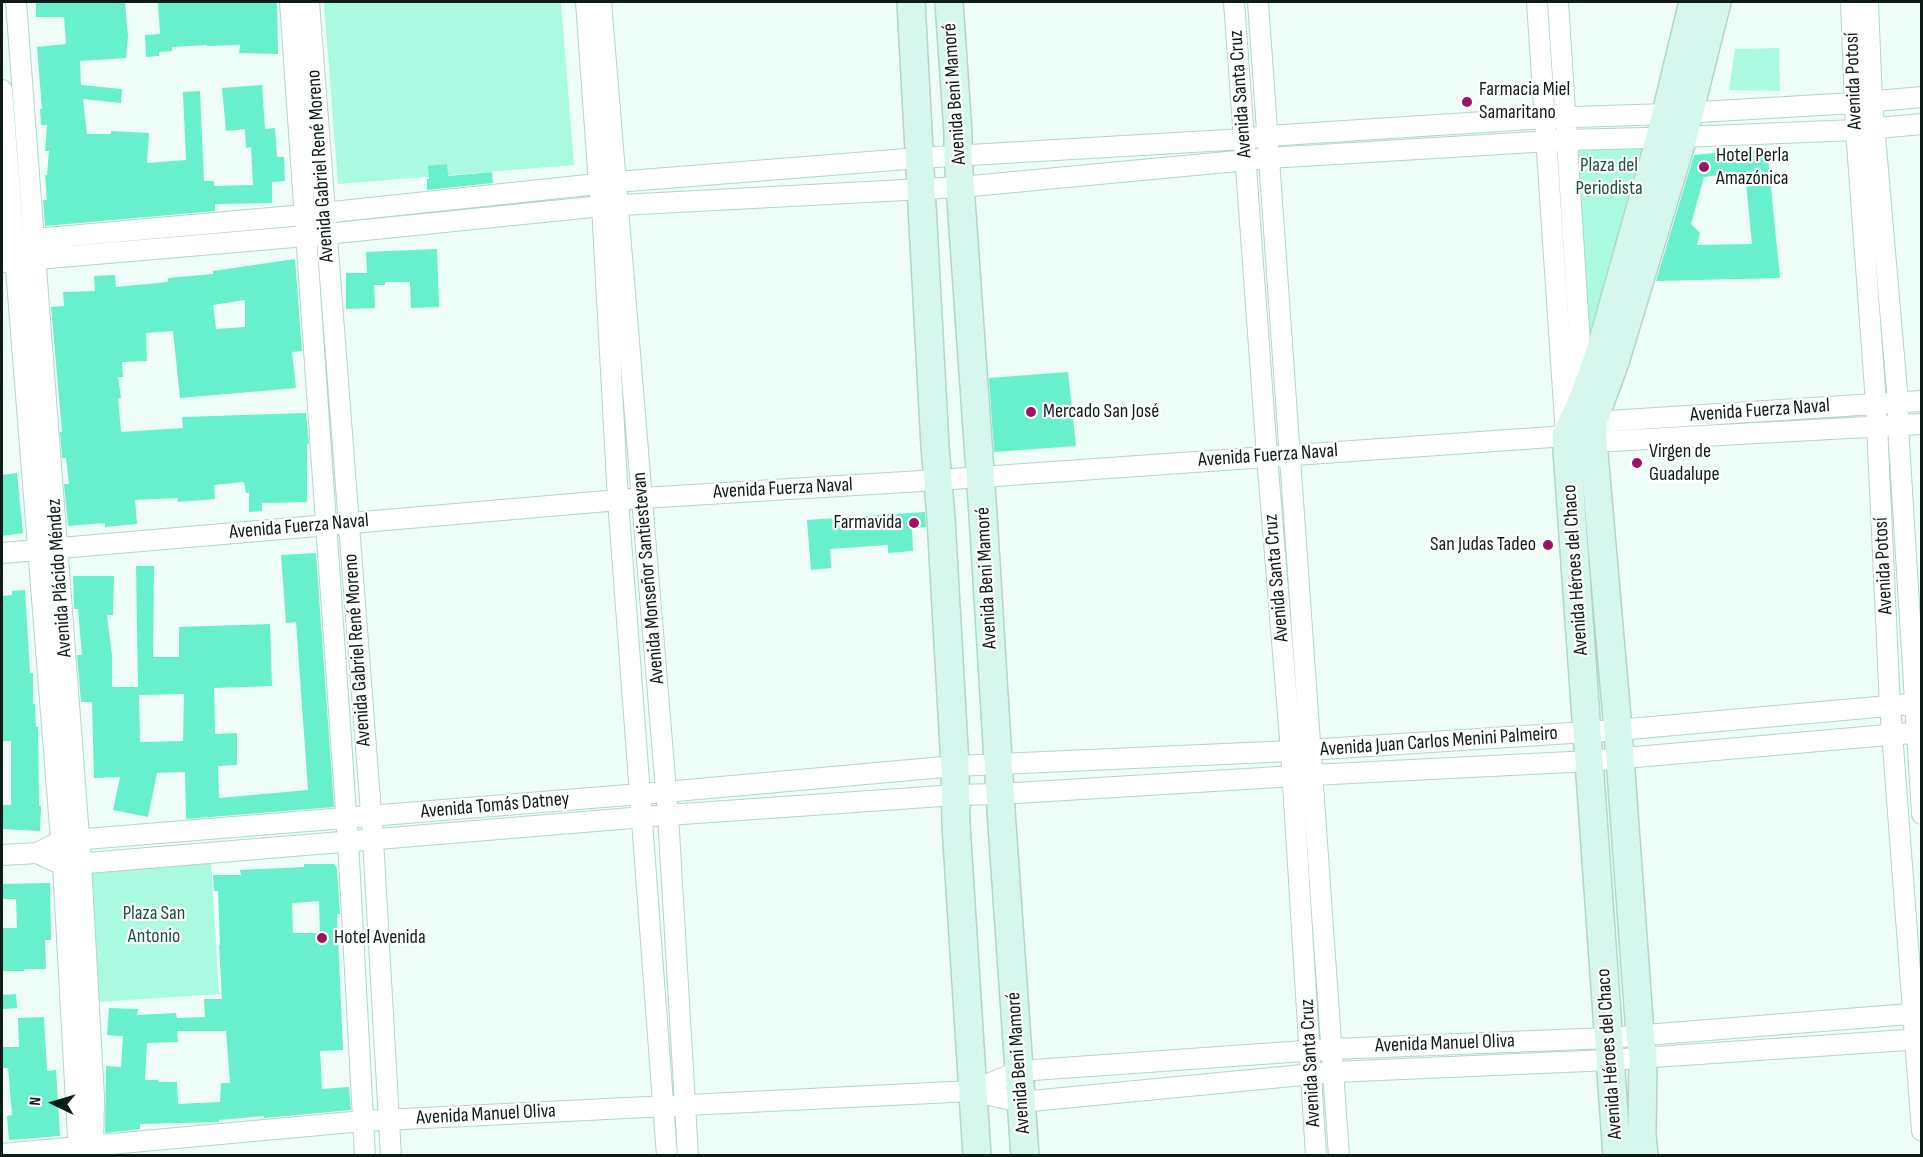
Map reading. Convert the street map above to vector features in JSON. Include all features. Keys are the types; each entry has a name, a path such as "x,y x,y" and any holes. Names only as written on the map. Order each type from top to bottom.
{"street":[{"name":"Avenida Plácido Méndez","path":"16,2 57,548 70,841"},
{"name":"Avenida Gabriel René Moreno","path":"290,2 348,841 365,1155"},
{"name":"Avenida Gabriel René Moreno","path":"309,2 373,839 391,1155"},
{"name":"Avenida Monseñor Santiestevan","path":"585,2 642,498 668,815 688,1155"},
{"name":"Avenida Monseñor Santiestevan","path":"601,2 607,183"},
{"name":"Avenida Beni Mamoré","path":"911,2 955,766 956,825 977,1155"},
{"name":"Avenida Beni Mamoré","path":"949,2 1025,1155"},
{"name":"Avenida Santa Cruz","path":"1234,2 1267,456 1333,1049 1339,1155"},
{"name":"Avenida Santa Cruz","path":"1258,2 1290,454 1301,751"},
{"path":"1537,2 1546,118 1557,141 1590,421"},
{"path":"1558,2 1566,117 1557,141 1566,436"},
{"name":"Avenida Héroes del Chaco","path":"1674,125 1693,2"},
{"name":"Avenida Héroes del Chaco","path":"1644,1155 1642,1046 1618,730 1590,421 1599,355 1717,2"},
{"name":"Avenida Potosí","path":"1851,2 1865,129 1890,706 1917,1013 1922,1131"},
{"name":"Avenida Potosí","path":"1863,102 1868,2"},
{"name":"Avenida Plácido Méndez","path":"2,90 8,262 70,841 93,1098 85,1151"},
{"path":"8,262 610,206 961,187 1269,158 1557,141 1863,102 1922,97"},
{"path":"7,242 325,213 607,183 919,158 1546,118 1566,117 1674,125 1865,129 1922,124"},
{"name":"Avenida Potosí","path":"1865,129 1898,402 1918,704 1922,814"},
{"name":"Avenida Monseñor Santiestevan","path":"610,206 618,500 667,1155"},
{"name":"Avenida Fuerza Naval","path":"2,553 642,498 938,480 1566,436 1590,421 1922,401"},
{"name":"Avenida Héroes del Chaco","path":"1590,421 1566,436 1617,1155"},
{"name":"Avenida Fuerza Naval","path":"1590,421 1877,427 1922,424"},
{"name":"Avenida Juan Carlos Menini Palmeiro","path":"955,766 1301,751 1618,730 1918,704"},
{"name":"Avenida Juan Carlos Menini Palmeiro","path":"956,795 1590,761 1919,733"},
{"name":"Avenida Tomás Datney","path":"2,855 37,853 70,841 955,766"},
{"name":"Avenida Santa Cruz","path":"1303,776 1316,1155"},
{"name":"Avenida Tomás Datney","path":"37,853 72,864 641,817 956,795"},
{"name":"Avenida Manuel Oliva","path":"2,1154 85,1151 363,1121 972,1091 1021,1102 1642,1046 1917,1013"},
{"name":"Avenida Manuel Oliva","path":"1642,1046 1918,1039"},
{"name":"Avenida Manuel Oliva","path":"972,1091 1019,1071 1333,1049 1609,1049"}],"green space":[{"path":"324,2 561,2 574,165 338,184"},
{"path":"1779,48 1780,91 1729,90 1735,49"},
{"name":"Plaza del Periodista","path":"1649,146 1596,342 1588,342 1576,148"},
{"name":"Plaza San Antonio","path":"211,859 219,994 97,1002 91,875 95,868"}],"building":[{"path":"36,2 125,2 128,37 126,58 80,61 81,85 122,89 121,103 83,99 87,134 111,134 111,131 149,133 147,163 186,160 183,92 200,91 204,181 214,181 214,186 253,185 251,147 246,148 245,129 226,131 222,88 262,85 265,129 275,128 277,157 284,157 285,181 272,182 272,203 215,204 215,211 45,226 43,200 47,200 45,175 47,175 49,151 45,151 47,125 41,125 40,109 42,109 37,47 66,44 64,17 36,17"},
{"path":"158,2 277,2 278,54 239,53 240,45 207,45 172,47 172,51 159,52 159,56 146,57 145,35 160,34"},
{"path":"1767,148 1780,278 1656,281 1694,155","holes":["1745,172 1752,244 1697,245 1700,233 1691,224 1704,177"]},
{"path":"447,164 448,176 492,172 493,183 427,190 428,166"},
{"path":"437,249 439,307 411,308 410,282 385,282 385,285 374,285 375,308 346,309 346,273 367,273 366,252"},
{"path":"295,259 302,351 292,352 296,388 180,398 173,331 146,333 147,361 122,362 123,377 118,377 121,398 118,398 121,432 183,428 182,417 306,413 309,444 307,444 307,502 262,503 262,511 249,512 249,493 246,493 244,482 214,485 215,499 178,502 178,498 135,500 137,524 105,527 105,523 68,526 64,484 69,484 66,458 62,458 60,432 62,432 51,307 64,306 63,292 95,291 94,276 115,275 116,287 168,282 168,278 213,274 213,271","holes":["245,300 245,327 216,329 213,305"]},
{"name":"Mercado San José","path":"1068,372 1076,446 994,452 989,378"},
{"path":"17,473 23,533 2,536 2,475"},
{"path":"925,512 926,527 912,528 913,551 888,553 888,545 830,549 831,568 811,570 807,520"},
{"path":"316,553 334,807 186,819 185,772 157,773 148,817 113,810 120,777 94,778 92,702 81,702 77,655 82,655 78,609 74,609 73,576 114,576 113,615 107,615 112,656 112,687 138,687 136,566 154,566 153,657 179,657 179,627 270,624 272,686 214,688 215,734 237,733 237,765 218,766 219,798 308,790 296,622 286,623 281,555","holes":["184,694 183,741 140,742 139,695"]},
{"path":"25,590 30,673 33,673 33,704 35,704 36,727 38,727 40,831 2,829 2,805 11,805 11,741 2,741 2,596 12,595 12,591"},
{"path":"304,864 334,864 337,868 343,1050 320,1051 322,1089 349,1087 351,1110 219,1120 219,1122 140,1124 140,1129 105,1133 106,1066 121,1067 123,1036 107,1035 109,1008 138,1009 137,1015 176,1013 177,1018 205,1017 204,999 222,999 218,891 214,891 213,875 241,875 240,870 304,867","holes":["319,901 320,933 293,933 292,903","177,1031 226,1031 230,1083 221,1083 220,1102 178,1104 177,1082 145,1080 147,1043 178,1042"]},
{"path":"50,883 51,940 45,940 46,969 2,971 2,928 17,928 16,899 2,899 2,884"},
{"path":"16,994 17,1008 2,1009 2,995"},
{"path":"44,1017 47,1071 56,1070 60,1136 9,1140 7,1116 12,1115 8,1068 2,1068 2,1047 19,1047 18,1018"}],"place":[{"name":"Farmacia Miel Samaritano","path":"1467,102"},
{"name":"Hotel Perla Amazónica","path":"1704,167"},
{"name":"Mercado San José","path":"1031,412"},
{"name":"Virgen de Guadalupe","path":"1637,463"},
{"name":"Farmavida","path":"914,523"},
{"name":"San Judas Tadeo","path":"1548,545"},
{"name":"Hotel Avenida","path":"322,938"}]}
